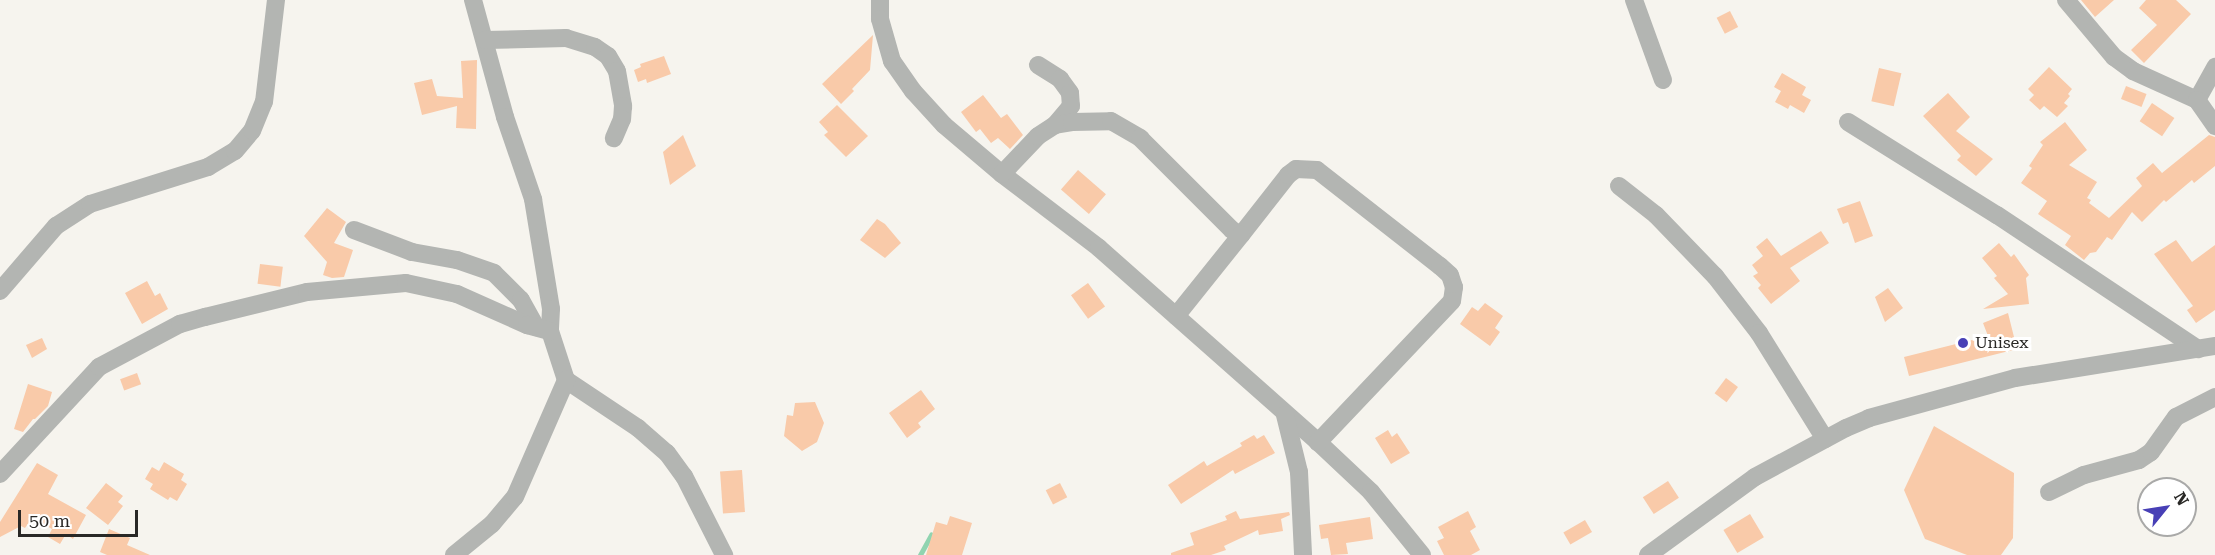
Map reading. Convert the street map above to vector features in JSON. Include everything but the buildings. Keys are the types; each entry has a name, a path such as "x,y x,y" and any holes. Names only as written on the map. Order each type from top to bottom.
{"street":[{"path":"0,291 56,226 90,204 208,167 235,151 252,131 264,102 276,0"},
{"path":"473,0 505,117 533,199 551,309 543,329"},
{"path":"880,0 880,19 891,61 913,91 944,124 1002,174 1099,248 1318,442 1371,492 1422,555"},
{"path":"880,19 894,0"},
{"path":"1634,0 1663,80"},
{"path":"2066,0 2114,57 2133,71 2198,100 2215,126"},
{"path":"485,40 566,38 596,46 608,56 617,71 623,106 622,119 614,138"},
{"path":"1002,174 1038,136 1055,125 1071,106 1070,93 1060,79 1038,65"},
{"path":"2198,100 2215,67"},
{"path":"1055,125 1111,121 1140,138 1232,230 1241,235"},
{"path":"1848,122 2207,347"},
{"path":"1176,316 1288,175 1296,170 1317,170 1440,266 1450,275 1454,287 1452,301 1318,442"},
{"path":"1620,186 1656,215 1715,276 1759,333 1825,439"},
{"path":"354,230 412,252 464,262 494,273 543,329 566,380 639,428 667,453 684,476 724,555"},
{"path":"0,474 99,366 180,324 205,317 307,292 406,283 456,294 543,329"},
{"path":"1648,555 1755,477 1869,418 2015,378 2207,347"},
{"path":"454,555 492,524 515,497 566,380"},
{"path":"2049,492 2084,475 2139,460 2151,452 2176,417 2215,397"},
{"path":"1285,415 1299,472 1303,555"}],"waterway":[{"path":"920,555 931,535"}],"place":[{"name":"Unisex","path":"1963,343"}]}
